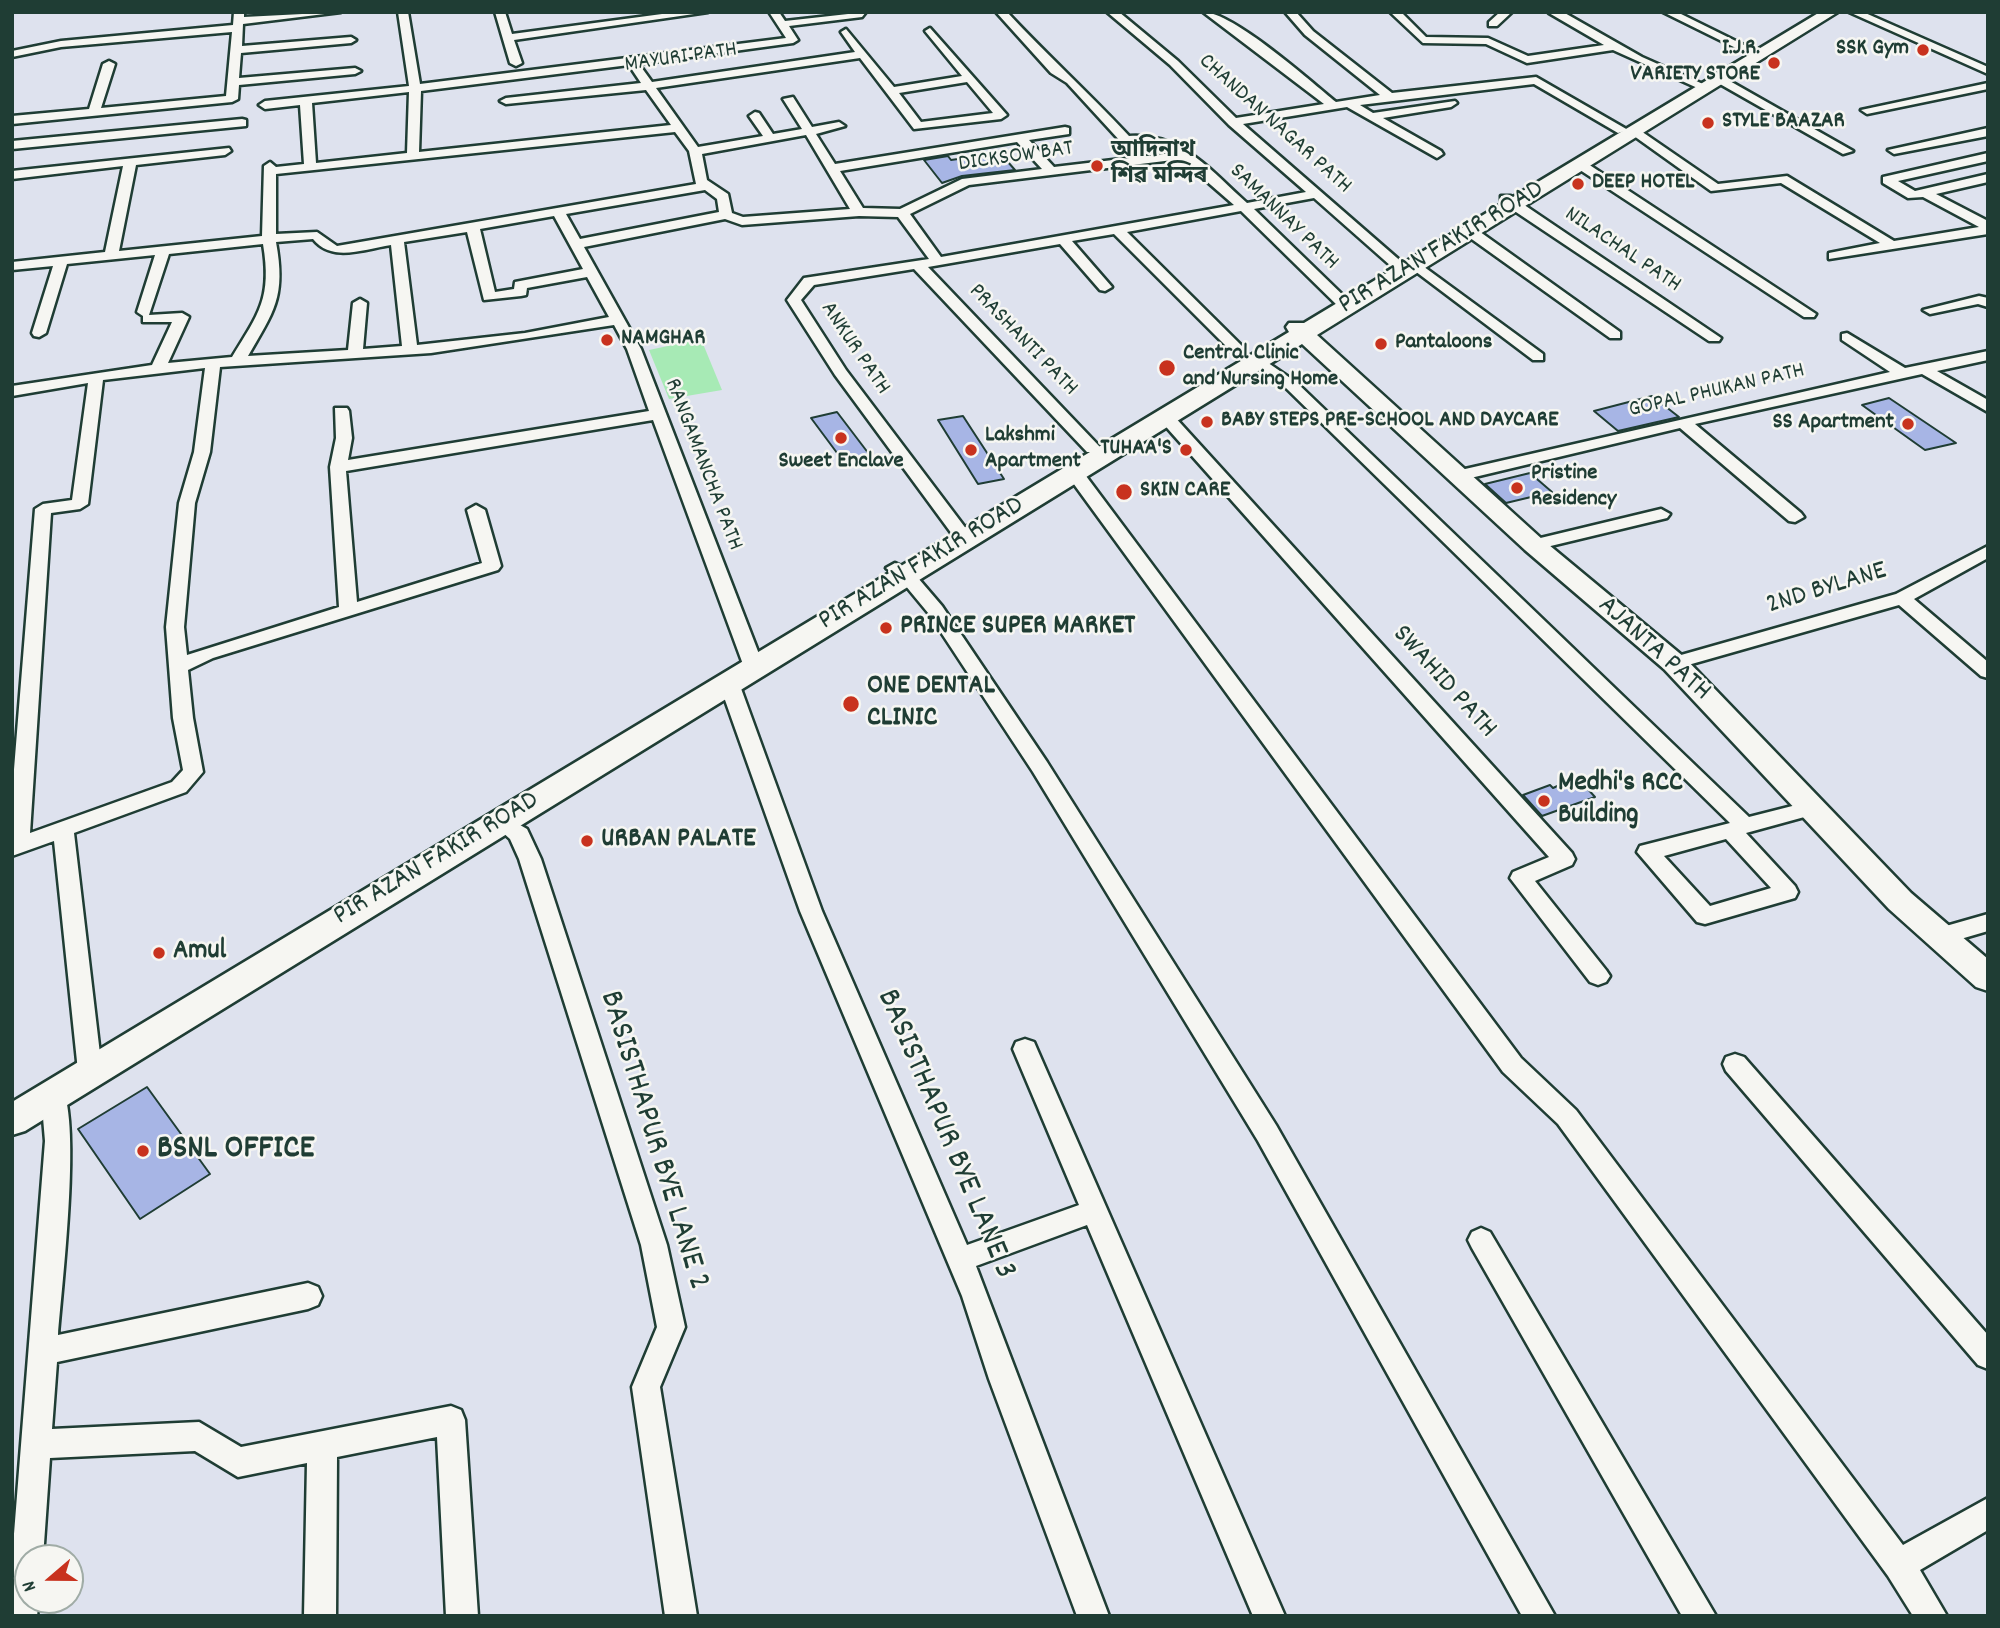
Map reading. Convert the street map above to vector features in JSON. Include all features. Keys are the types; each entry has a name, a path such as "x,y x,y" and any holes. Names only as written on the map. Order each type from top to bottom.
{"main road":[{"name":"PIR AZAN FAKIR ROAD","path":"1709,85 1752,52 1818,12"},
{"name":"PIR AZAN FAKIR ROAD","path":"901,571 958,530 1093,449 1301,332 1510,202 1831,12"},
{"name":"PIR AZAN FAKIR ROAD","path":"1406,267 1471,232 1510,202"},
{"name":"PIR AZAN FAKIR ROAD","path":"12,1120 53,1094 89,1063 901,571 1166,417 1248,355 1301,332"},
{"name":"AJANTA PATH","path":"1301,332 1534,545 1674,663 1900,901 1988,978"},
{"name":"PIR AZAN FAKIR ROAD","path":"12,1100 89,1063 501,821 729,683 752,662"}],"street":[{"path":"12,54 61,44 238,21 336,12"},
{"path":"404,12 415,88 413,155"},
{"path":"500,12 516,63"},
{"path":"508,38 633,17 704,12"},
{"path":"265,105 632,62 793,40 774,12"},
{"path":"789,23 862,14 860,12"},
{"name":"SAMANNAY PATH","path":"1001,12 1055,71 1071,81 1126,140 1150,138 1163,141 1184,155 1245,208 1343,304"},
{"name":"CHANDAN NAGAR PATH","path":"1112,12 1174,63 1233,122 1406,267 1538,357"},
{"path":"1208,12 1268,53 1333,105"},
{"path":"1290,12 1309,33 1390,97"},
{"path":"1399,16 1416,12"},
{"path":"1493,24 1507,12"},
{"path":"1558,12 1554,13 1615,46 1709,85 1847,151"},
{"path":"1668,12 1752,52"},
{"path":"1854,12 1988,71"},
{"path":"1399,16 1412,27 1414,34 1423,40 1489,41 1527,60 1615,46"},
{"path":"12,120 232,99 238,21"},
{"path":"846,32 918,126 1002,115 930,31"},
{"path":"236,50 351,40"},
{"name":"MAYURI PATH","path":"506,102 648,86 862,54"},
{"path":"632,62 695,151 702,182 723,197 726,215"},
{"path":"94,112 109,64"},
{"path":"233,82 355,71"},
{"path":"891,91 971,78"},
{"path":"1233,122 1333,105 1536,79 1630,131 1716,188 1783,179 1892,246"},
{"path":"1867,110 1988,86"},
{"path":"789,99 859,212"},
{"path":"306,100 310,166"},
{"path":"1348,103 1437,154"},
{"path":"1374,116 1451,103"},
{"path":"755,116 771,139"},
{"path":"12,145 242,123"},
{"path":"695,151 810,134 839,126"},
{"path":"237,362 270,306 275,273 269,239 271,169 678,128"},
{"path":"832,168 1065,131"},
{"path":"1894,150 1988,132"},
{"path":"1020,138 1052,172"},
{"path":"12,175 225,151"},
{"name":"DICKSOW BAT","path":"902,213 966,182 1184,155"},
{"path":"1988,157 1887,180 1913,195 1988,178"},
{"path":"111,258 130,162"},
{"path":"1576,163 1809,314"},
{"path":"12,266 111,258 309,235 317,236 327,248 337,250 707,186"},
{"path":"1924,192 1985,231"},
{"path":"918,265 1317,194"},
{"name":"NILACHAL PATH","path":"1510,202 1714,338"},
{"name":"RANGAMANCHA PATH","path":"557,210 620,320 752,662"},
{"path":"576,244 726,215 742,221 859,212 902,213 937,262"},
{"path":"472,225 489,297 521,292 520,285 593,272"},
{"path":"1117,229 1248,355 1291,385 1357,448 1736,825 1787,892 1705,916 1648,852 1736,825 1812,808"},
{"path":"1834,256 1985,231"},
{"path":"1471,232 1615,335"},
{"path":"1062,238 1105,287"},
{"path":"397,239 410,350"},
{"path":"158,369 182,317 146,315 163,252"},
{"path":"39,333 61,262"},
{"name":"PRASHANTI PATH","path":"918,265 1093,449"},
{"name":"ANKUR PATH","path":"918,265 809,281 794,300 840,372 958,530"},
{"path":"1930,310 1979,300 1988,303"},
{"path":"355,354 360,303"},
{"path":"12,391 96,377 213,363 410,350 525,337 620,320"},
{"path":"1847,337 1902,373"},
{"name":"GOPAL PHUKAN PATH","path":"1458,477 1684,422 1988,355"},
{"path":"96,377 80,504 43,509 17,794 15,846 187,782 193,772 183,718 175,627 187,503 202,452 213,363"},
{"path":"1924,369 1988,407"},
{"path":"341,411 344,438 338,467 348,610"},
{"path":"338,467 658,414"},
{"name":"SWAHID PATH","path":"1166,417 1564,859 1521,878 1598,976"},
{"path":"1684,422 1795,517"},
{"path":"1074,472 1504,1054 1567,1117 1899,1565 1931,1616"},
{"path":"178,667 206,654 492,566 476,510"},
{"path":"1534,545 1661,514"},
{"name":"2ND BYLANE","path":"1674,663 1902,598 1988,551"},
{"path":"901,571 936,610 1040,767 1267,1133 1539,1616"},
{"path":"1902,598 1988,672"},
{"name":"BASISTHAPUR BYE LANE 3","path":"729,683 811,911 961,1259 1027,1445 1049,1495 1093,1616"},
{"name":"BASISTHAPUR BYE LANE 2","path":"501,821 519,834 530,859 654,1245 671,1327 646,1387 681,1616"},
{"path":"63,829 89,1063"},
{"path":"1940,936 1988,922"},
{"path":"1024,1049 1269,1616"},
{"path":"1735,1064 1988,1356"},
{"path":"21,1616 58,1141 53,1094"},
{"path":"961,1259 1094,1211"},
{"path":"1481,1240 1649,1533 1700,1616"},
{"path":"42,1352 308,1296"},
{"path":"36,1444 199,1436 238,1462 451,1420 462,1616"},
{"path":"320,1616 322,1446"},
{"path":"1899,1565 1988,1513"}],"green space":[{"path":"701,339 722,390 669,399 649,350"}],"building":[{"path":"1000,153 1015,170 962,176 942,183 924,160 948,156 951,160"},
{"path":"1652,396 1679,417 1618,431 1594,411"},
{"name":"SS Apartment","path":"1889,398 1956,443 1925,450 1862,405"},
{"name":"Sweet Enclave","path":"837,412 872,458 846,465 811,418"},
{"name":"Lakshmi Apartment","path":"963,416 1004,479 978,484 938,420"},
{"name":"Pristine Residency","path":"1530,473 1552,492 1506,503 1485,484"},
{"path":"1577,777 1595,797 1542,816 1523,795 1550,785 1553,788"},
{"name":"BSNL OFFICE","path":"147,1087 210,1174 140,1219 78,1129"}],"place":[{"name":"SSK Gym","path":"1923,50"},
{"name":"I.J.R. VARIETY STORE","path":"1774,63"},
{"name":"STYLE BAAZAR","path":"1708,123"},
{"name":"আদিনাথ শিৱ মন্দিৰ","path":"1097,166"},
{"name":"DEEP HOTEL","path":"1578,184"},
{"name":"NAMGHAR","path":"607,340"},
{"name":"Pantaloons","path":"1381,344"},
{"name":"Central Clinic and Nursing Home","path":"1167,368"},
{"name":"BABY STEPS PRE-SCHOOL AND DAYCARE","path":"1207,422"},
{"name":"SS Apartment","path":"1908,424"},
{"name":"Sweet Enclave","path":"841,438"},
{"name":"Lakshmi Apartment","path":"971,450"},
{"name":"TUHAA'S","path":"1186,450"},
{"name":"Pristine Residency","path":"1517,488"},
{"name":"SKIN CARE","path":"1124,492"},
{"name":"PRINCE SUPER MARKET","path":"886,628"},
{"name":"ONE DENTAL CLINIC","path":"851,704"},
{"name":"Medhi's RCC Building","path":"1544,801"},
{"name":"URBAN PALATE","path":"587,841"},
{"name":"Amul","path":"159,953"},
{"name":"BSNL OFFICE","path":"143,1151"}]}
